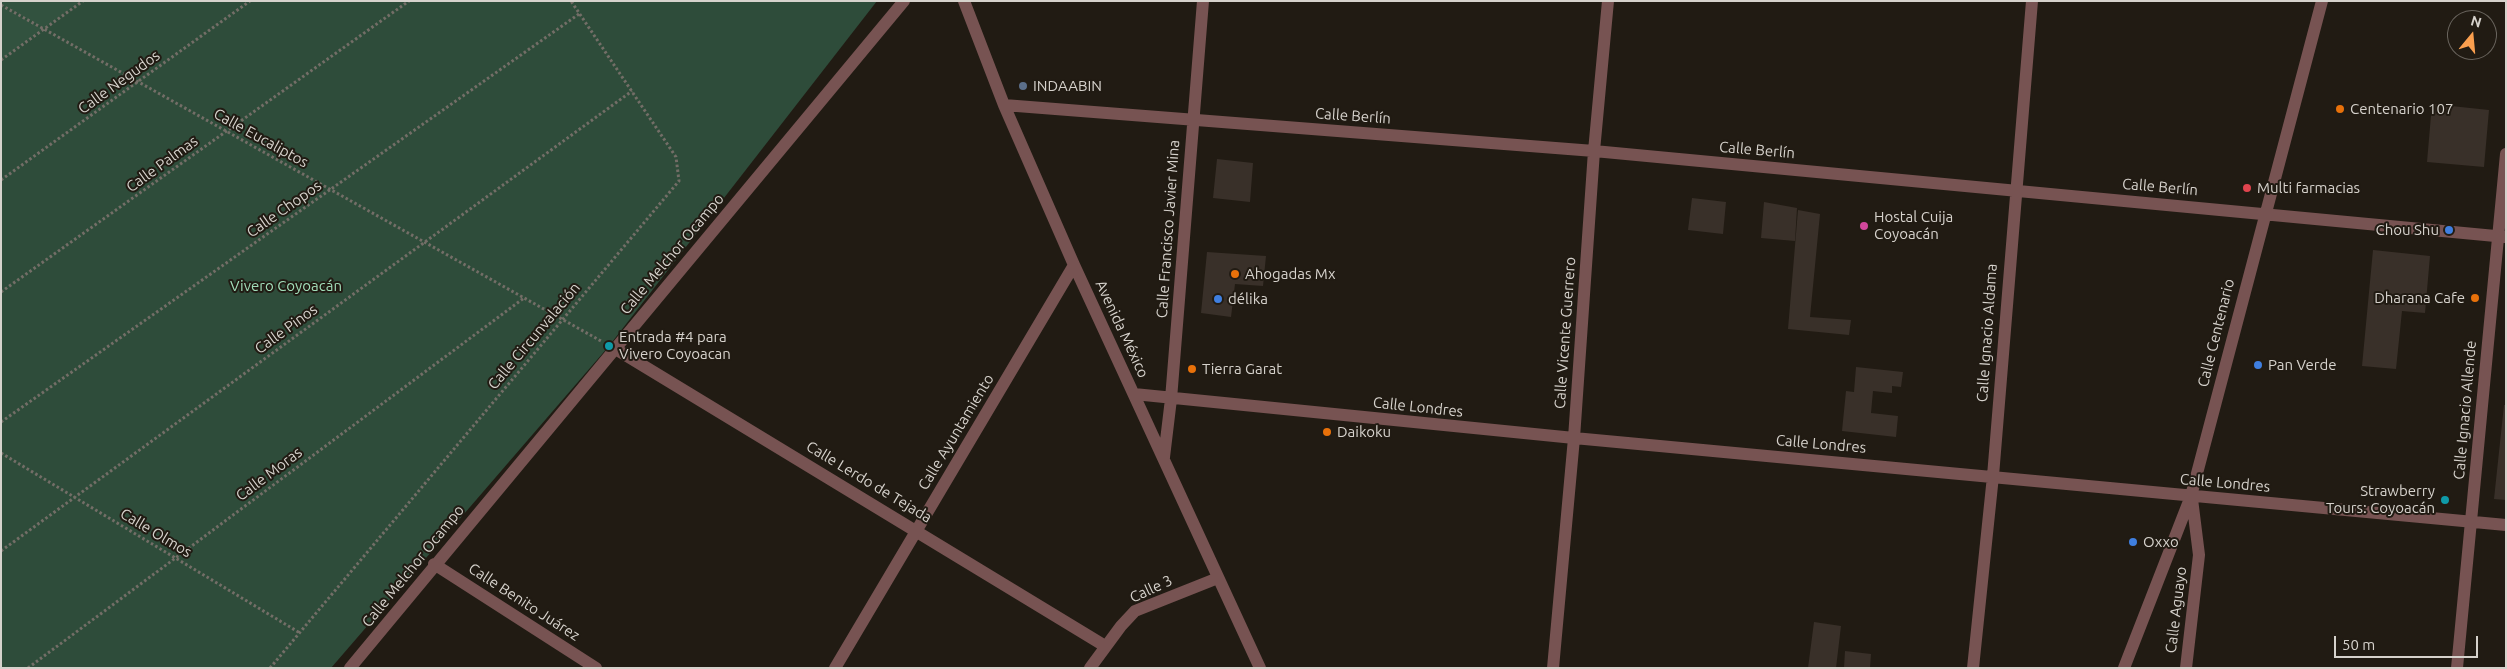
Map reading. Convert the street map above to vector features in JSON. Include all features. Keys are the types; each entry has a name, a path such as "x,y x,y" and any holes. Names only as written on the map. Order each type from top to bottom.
{"street":[{"name":"Calle Melchor Ocampo","path":"350,668 434,564 904,1"},
{"name":"Avenida México","path":"964,1 1004,105 1074,264 1260,668"},
{"name":"Calle Francisco Javier Mina","path":"1163,458 1171,399 1203,1"},
{"name":"Calle Vicente Guerrero","path":"1553,668 1574,438 1594,151 1608,1"},
{"name":"Calle Ignacio Aldama","path":"1972,668 1992,476 2032,1"},
{"name":"Calle Centenario","path":"2124,668 2191,496 2264,212 2322,1"},
{"name":"Calle Berlín","path":"1004,105 1594,151 2264,212 2501,236"},
{"name":"Calle Ignacio Allende","path":"2457,668 2501,236 2506,154"},
{"name":"Calle Ayuntamiento","path":"835,668 1074,264"},
{"name":"Calle Lerdo de Tejada","path":"614,348 918,530 1106,646"},
{"name":"Calle Londres","path":"1134,394 1574,438 2506,525"},
{"name":"Calle Aguayo","path":"2186,668 2199,555 2191,496"},
{"name":"Calle Benito Juárez","path":"434,564 596,668"},
{"name":"Calle 3","path":"1090,668 1135,611 1218,578"}],"path":[{"path":"1,60 83,1"},
{"name":"Calle Negudos","path":"1,180 250,1"},
{"name":"Calle Palmas","path":"1,292 409,1"},
{"name":"Calle Circunvalación","path":"270,668 678,181 676,157 571,1"},
{"name":"Calle Eucaliptos","path":"1,5 614,348"},
{"name":"Calle Chopos","path":"1,422 579,14"},
{"name":"Calle Pinos","path":"1,551 632,91"},
{"name":"Calle Moras","path":"28,668 524,298"},
{"name":"Calle Olmos","path":"1,453 300,632"}],"green space":[{"name":"Vivero Coyoacán","path":"1,1 877,1 609,346 331,668 1,668"},
{"path":"1,1 81,1 44,28 1,4"},
{"path":"1,6 43,29 1,59"}],"building":[{"path":"2432,104 2489,110 2484,167 2427,162"},
{"path":"1217,159 1253,163 1250,202 1213,198"},
{"path":"1692,198 1726,202 1723,234 1688,230"},
{"path":"1764,202 1797,208 1795,241 1761,238"},
{"path":"1798,210 1820,214 1810,317 1851,320 1849,335 1788,329"},
{"path":"2373,250 2430,256 2425,313 2402,311 2396,369 2362,366"},
{"name":"Ahogadas Mx","path":"1207,252 1266,256 1263,286 1235,284 1231,317 1201,313"},
{"path":"1856,367 1903,372 1901,387 1892,386 1892,393 1873,391 1871,413 1898,416 1896,437 1842,431 1846,391 1854,392"},
{"path":"2504,405 2506,405 2506,500 2494,499"},
{"path":"1814,622 1841,626 1836,668 1808,668"},
{"path":"1845,651 1871,654 1870,668 1844,668"}],"place":[{"name":"INDAABIN","path":"1023,86"},
{"name":"Centenario 107","path":"2340,109"},
{"name":"Multi farmacias","path":"2247,188"},
{"name":"Hostal Cuija Coyoacán","path":"1864,226"},
{"name":"Chou Shu","path":"2449,230"},
{"name":"Ahogadas Mx","path":"1235,274"},
{"name":"Dharana Cafe","path":"2475,298"},
{"name":"délika","path":"1218,299"},
{"name":"Entrada #4 para Vivero Coyoacan","path":"609,346"},
{"name":"Pan Verde","path":"2258,365"},
{"name":"Tierra Garat","path":"1192,369"},
{"name":"Daikoku","path":"1327,432"},
{"name":"Strawberry Tours: Coyoacán","path":"2445,500"},
{"name":"Oxxo","path":"2133,542"}]}
